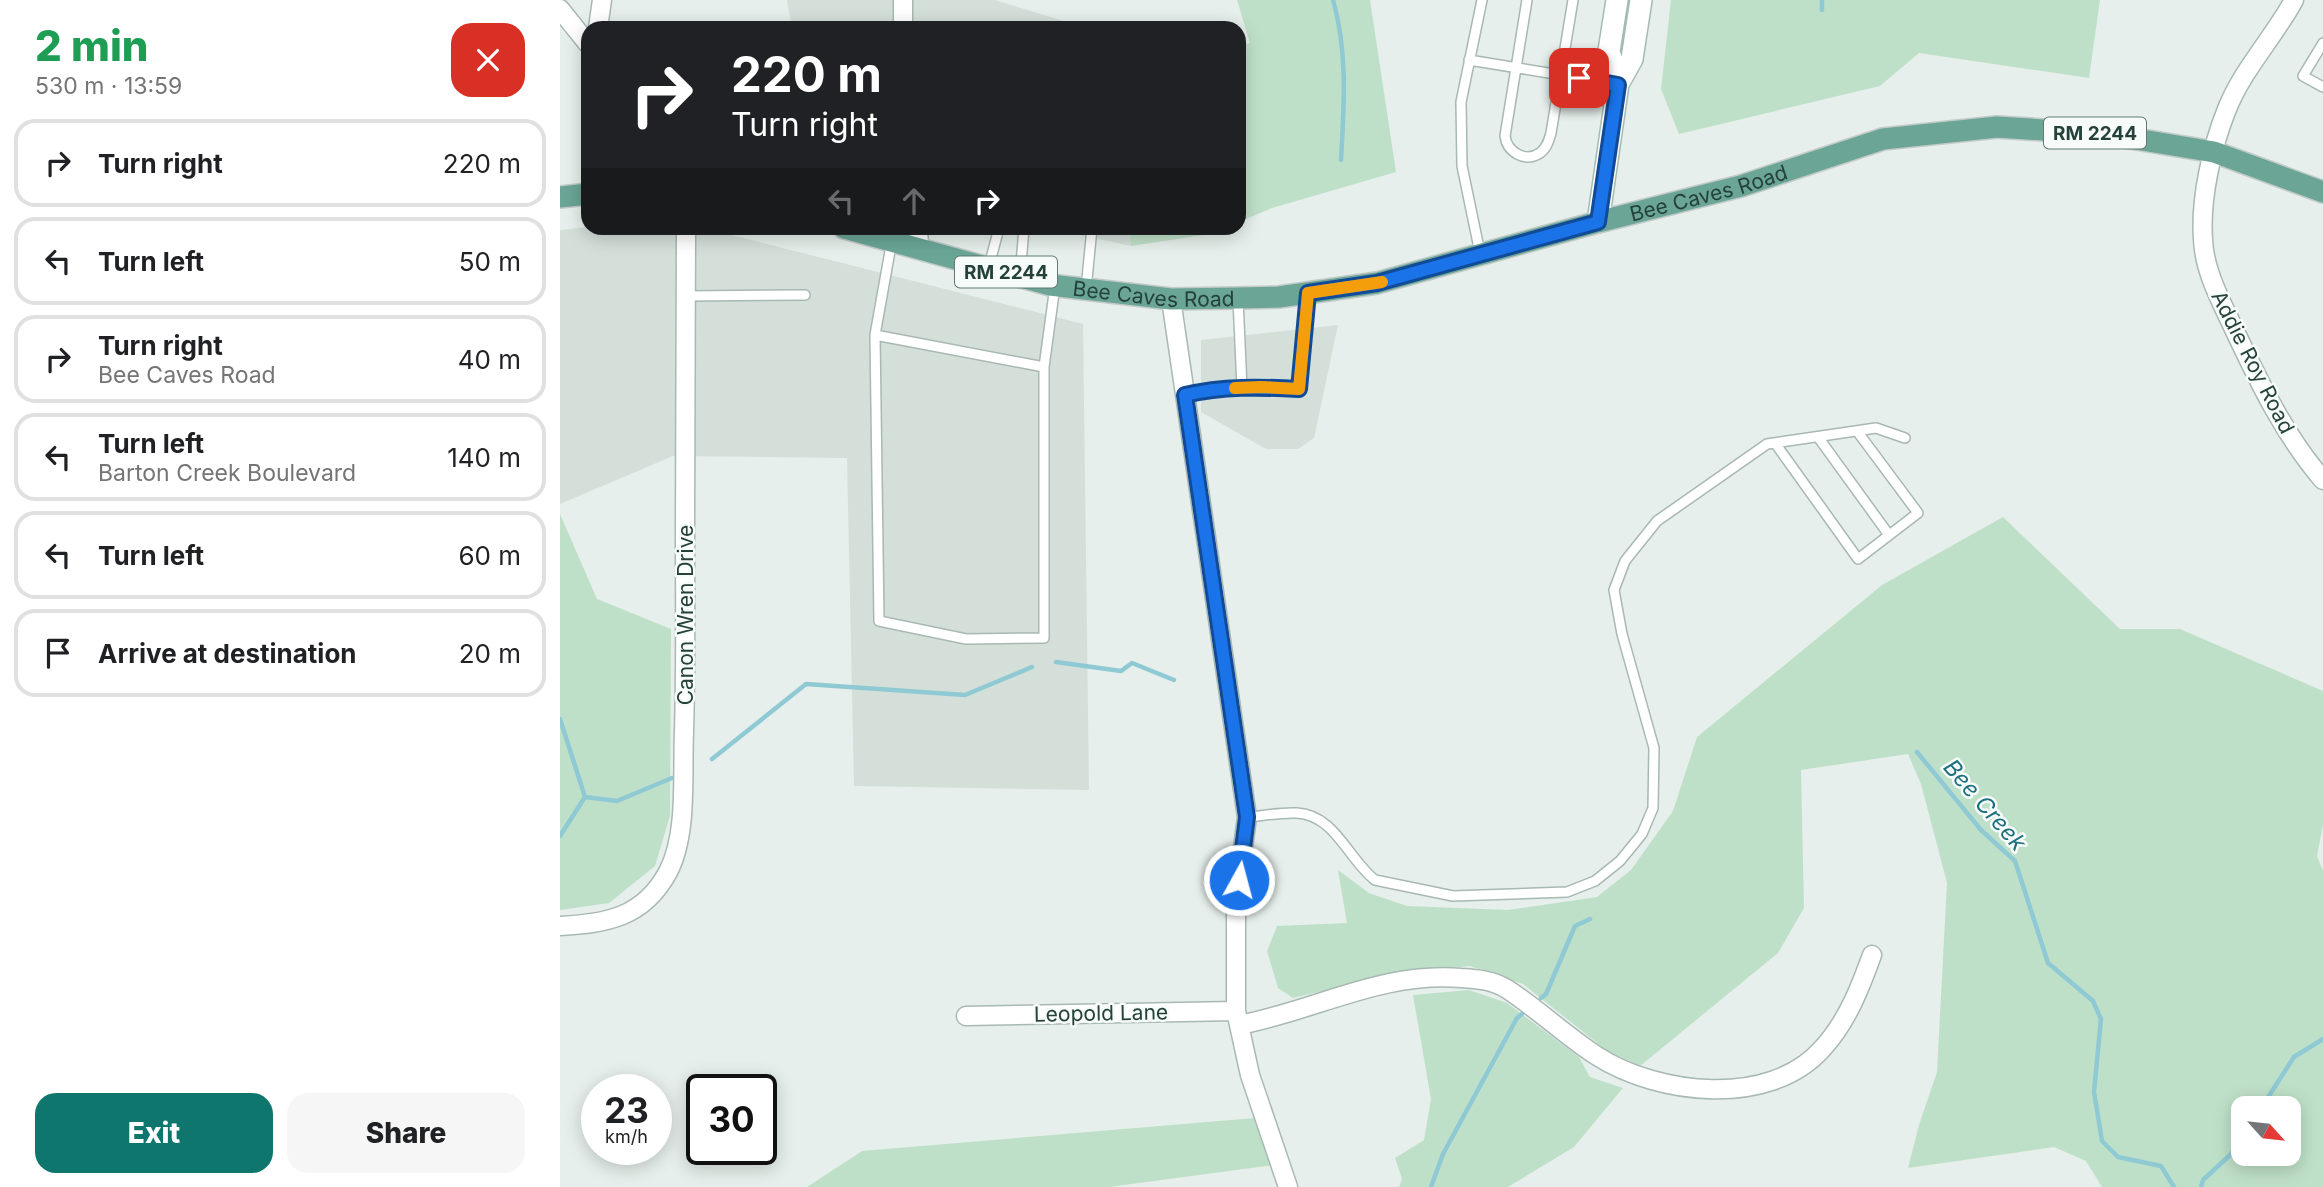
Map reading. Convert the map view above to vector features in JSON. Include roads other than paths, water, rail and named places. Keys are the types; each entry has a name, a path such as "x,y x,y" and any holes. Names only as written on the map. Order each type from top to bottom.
{"main road":[{"name":"Bee Caves Road","path":"872,235 892,240 919,238 988,267 1055,285 1171,299 1308,293 1377,283 1741,186 1883,139 1997,127 2106,134 2214,152 2323,192"},
{"path":"560,197 581,195"}],"street":[{"path":"599,21 602,0"},
{"path":"903,0 904,21"},
{"path":"1617,0 1609,51 1618,85"},
{"path":"1598,222 1618,85 1632,59 1641,0"},
{"name":"Addie Roy Road","path":"2294,0 2239,85 2228,107 2214,152 2204,201 2202,241 2214,288 2251,367 2292,441 2323,480"},
{"path":"560,9 581,35"},
{"name":"Canon Wren Drive","path":"560,926 600,923 620,917 638,906 653,893 666,875 675,858 680,834 685,679 686,235"},
{"path":"1171,299 1247,817 1236,901 1238,1018 1250,1076 1288,1187"},
{"name":"Leopold Lane","path":"966,1016 1238,1018 1259,1021 1351,992 1400,980 1430,976 1480,979 1495,982 1507,989 1598,1057 1626,1072 1676,1087 1723,1090 1753,1085 1788,1073 1821,1050 1852,1006 1872,955"}],"lane":[{"path":"1481,255 1462,166 1461,102 1482,0"},
{"path":"1527,0 1505,136 1506,144 1511,150 1525,157 1539,154 1548,142 1573,0"},
{"path":"2323,43 2303,76 2323,87"},
{"path":"1469,60 1618,85"},
{"path":"988,267 997,235"},
{"path":"1020,276 1023,235"},
{"path":"1086,289 1091,235"},
{"path":"892,240 875,335 879,621 966,639 1044,638 1044,367 1055,285"},
{"path":"1185,395 1210,389 1299,389 1308,293"},
{"path":"686,296 805,295"},
{"path":"1238,298 1242,388"},
{"path":"875,335 1044,367"},
{"path":"1247,817 1298,813 1311,816 1333,830 1365,872 1375,880 1453,897 1567,892 1595,881 1620,860 1642,834 1653,808 1654,748 1622,634 1614,590 1625,561 1657,521 1767,444 1876,428 1905,438"},
{"path":"1775,443 1858,559 1918,513 1857,431"},
{"path":"1818,437 1889,535"}],"waterway":[{"path":"1333,0 1343,59 1341,160"},
{"path":"1822,0 1822,10"},
{"path":"1056,662 1121,671 1132,663 1174,680"},
{"path":"712,759 806,684 965,695 1032,667"},
{"path":"560,719 585,797"},
{"name":"Bee Creek","path":"1917,752 1981,830 2015,861 2048,963 2093,1001 2101,1019 2094,1092 2102,1141 2118,1157 2161,1166 2174,1187"},
{"path":"560,836 585,797 617,801 672,778"},
{"path":"1541,998 1546,994 1575,926 1590,919"},
{"path":"1431,1187 1443,1154 1517,1018 1522,1014"},
{"path":"2269,1096 2294,1057 2323,1039"},
{"path":"2201,1187 2203,1180 2231,1154"}]}
